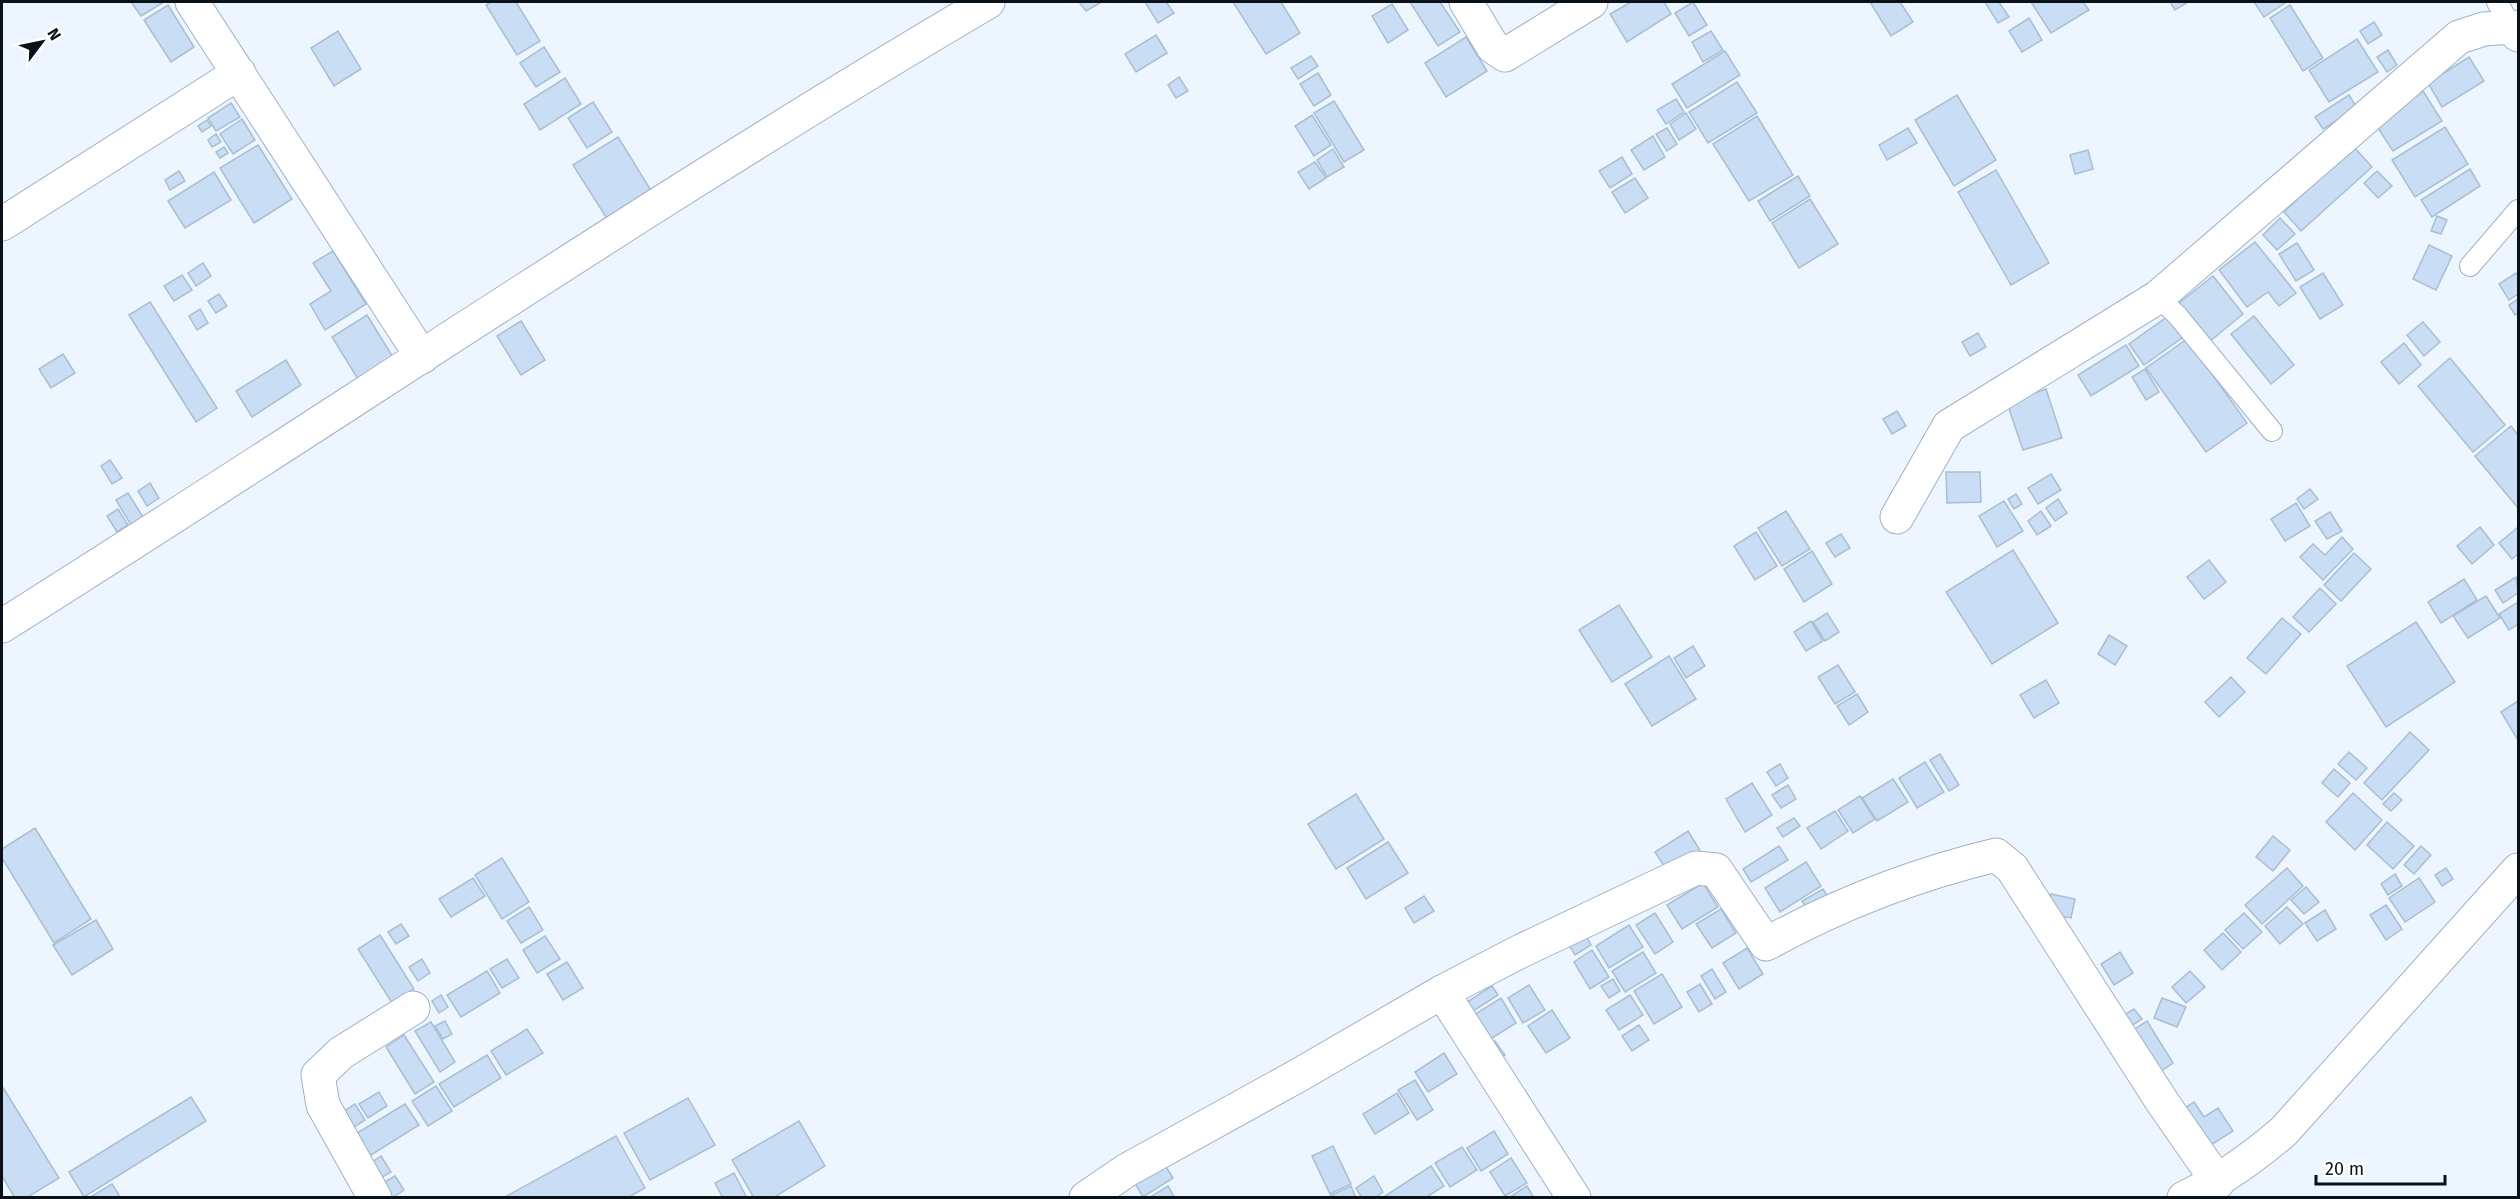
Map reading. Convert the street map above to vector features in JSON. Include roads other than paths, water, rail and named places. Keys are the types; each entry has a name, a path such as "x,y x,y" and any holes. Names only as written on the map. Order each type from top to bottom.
{"street":[{"path":"192,2 422,357"},
{"path":"2,626 896,55 988,2"},
{"path":"1466,2 1493,47 1505,55 1591,2"},
{"path":"1897,517 1949,426 2158,297 2459,37 2509,21"},
{"path":"2,224 238,73"},
{"path":"1086,1197 1127,1170 1299,1075 1442,992 1519,952 1696,868 1716,870 1766,944 1805,922 1950,866 1996,855 2012,868 2163,1103 2218,1182"},
{"path":"2184,1197 2218,1182 2255,1156 2284,1131 2518,870"},
{"path":"1442,992 1574,1197"},
{"path":"375,1197 323,1105 318,1075 341,1053 413,1008"}],"lane":[{"path":"2470,266 2518,210"},
{"path":"2158,297 2177,315 2272,431"}]}
